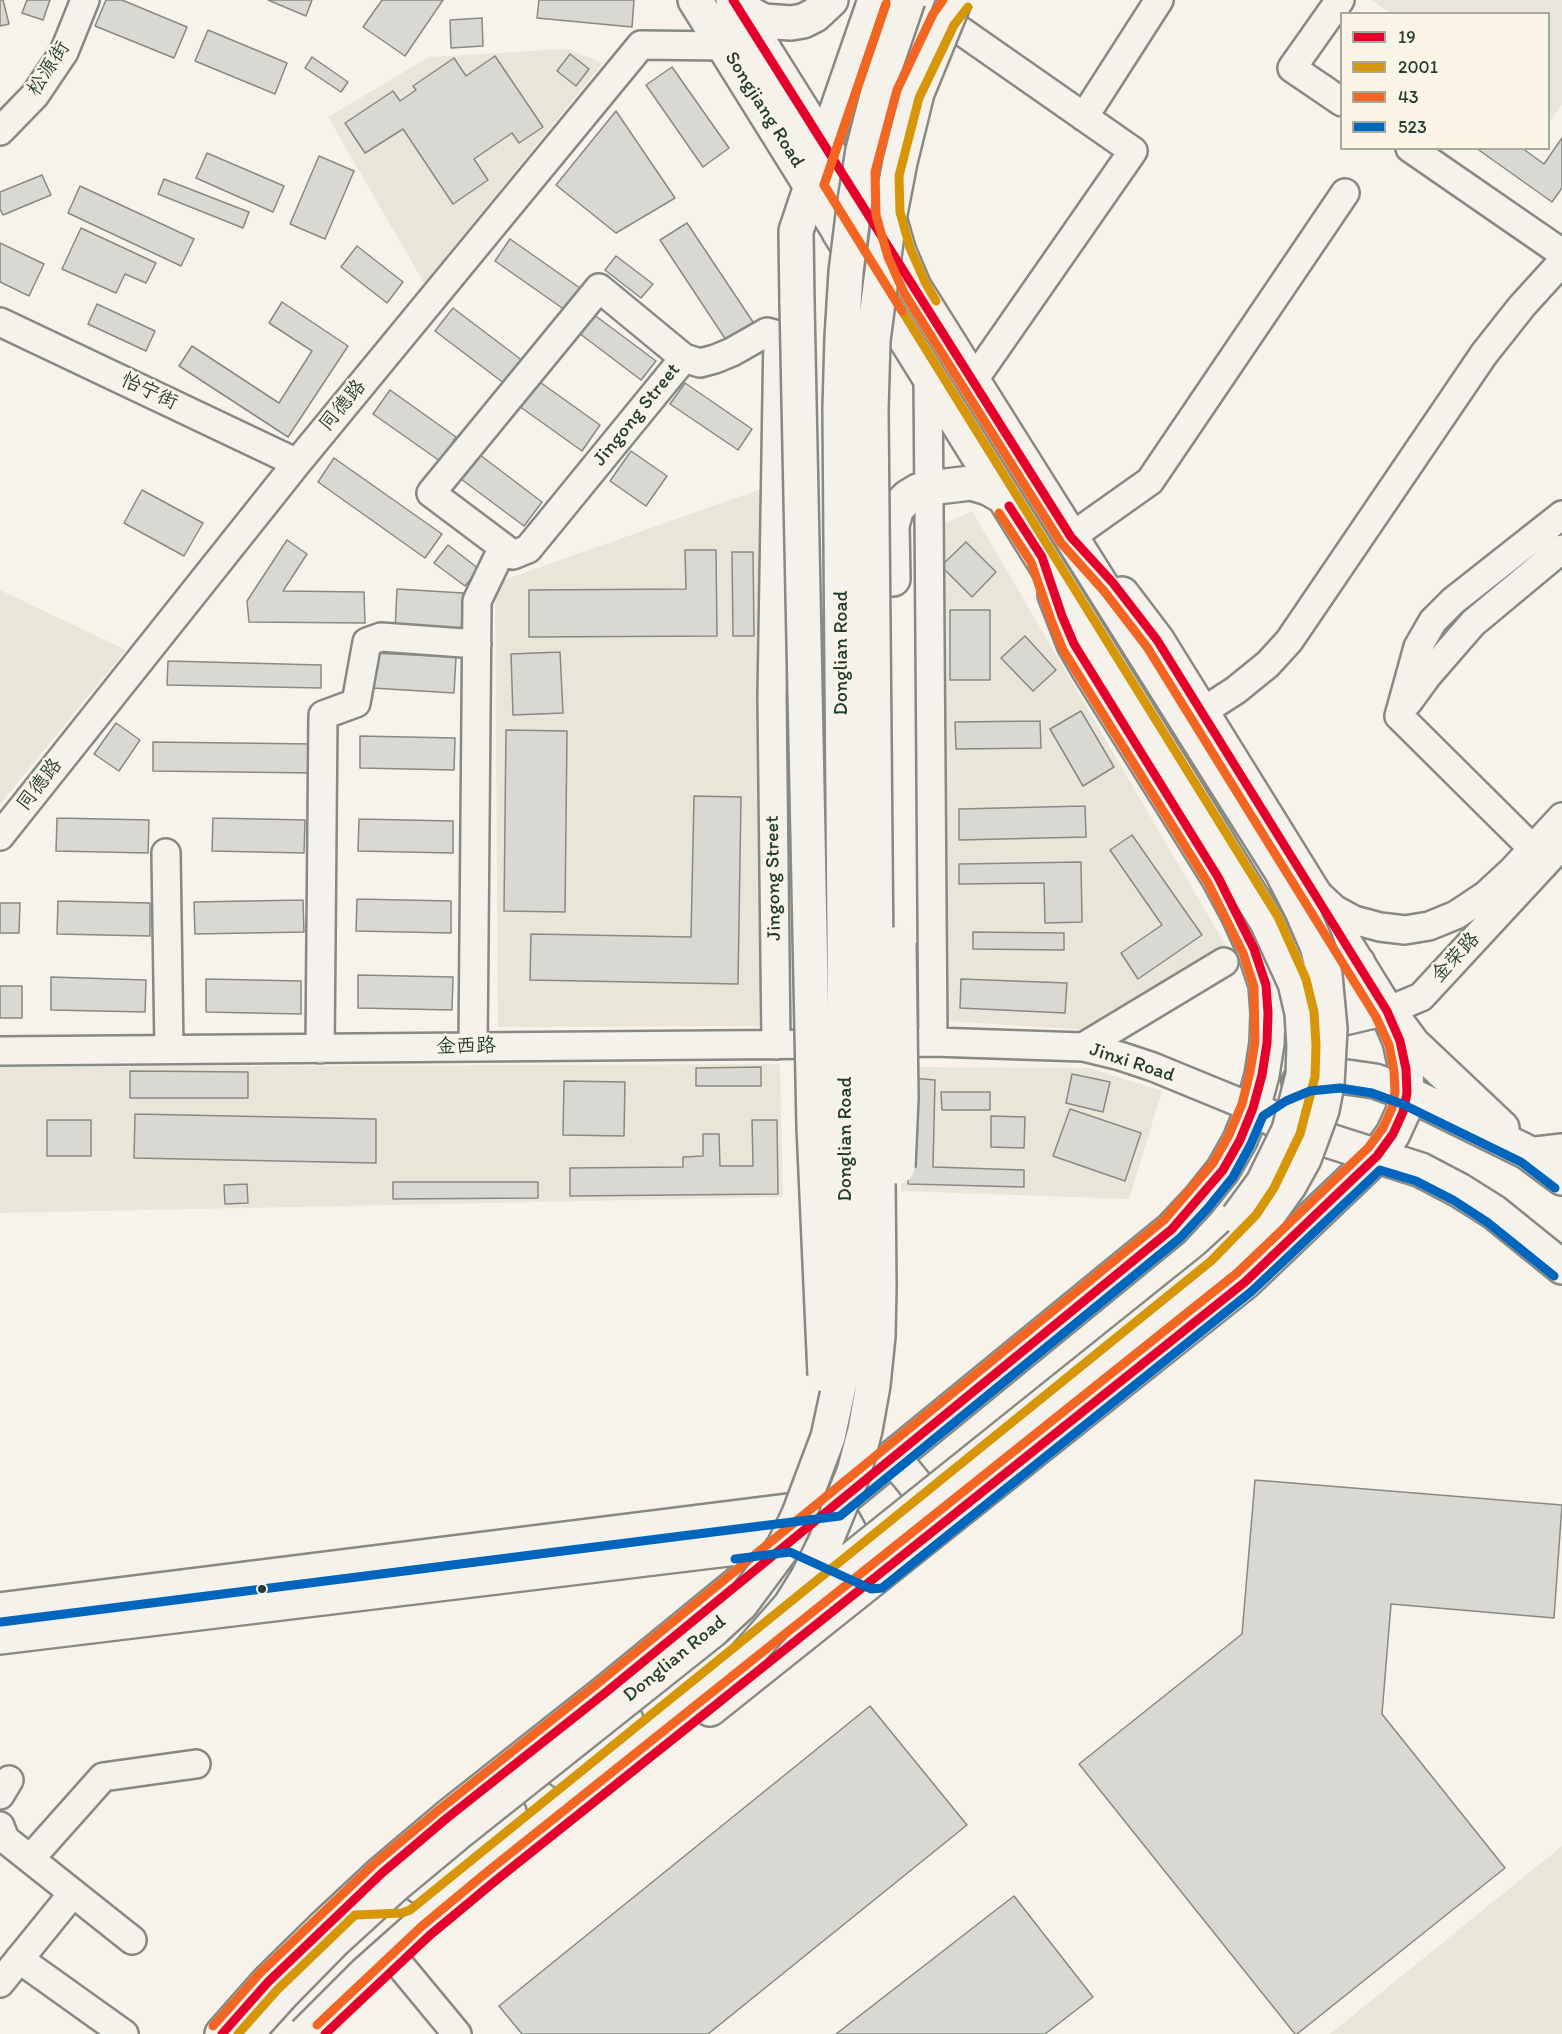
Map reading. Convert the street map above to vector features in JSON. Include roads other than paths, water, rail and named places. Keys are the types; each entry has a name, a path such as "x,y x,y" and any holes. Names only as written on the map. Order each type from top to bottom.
{"main road":[{"name":"Songjiang Road","path":"631,1726 1203,1252 1246,1208 1263,1183 1289,1130 1303,1075 1302,1013 1295,983 1268,922 695,0"},
{"name":"Songjiang Road","path":"631,1726 1216,1267 1242,1244 1269,1214 1289,1186 1314,1133 1327,1084 1330,1029 1325,975 1317,946 1282,872 734,0"},
{"path":"734,0 752,15 764,21 791,23 803,21 815,15 831,0"},
{"path":"815,1474 822,1425 824,1365 813,1115 796,231 875,0"},
{"path":"837,228 876,75 888,38 906,0"},
{"name":"Donglian Road","path":"246,2034 335,1940 394,1886 704,1637 741,1604 784,1546 828,1437 843,1363 847,1321 840,408 845,283 854,207 864,150 882,76 906,0"},
{"path":"914,287 899,252 888,214 887,175 890,126 897,85 909,47 946,5"},
{"name":"Donglian Road","path":"305,2034 366,1973 421,1924 714,1688 763,1639 808,1577 841,1508 854,1472 873,1385 878,1336 871,409 873,340 889,219 900,162 917,93 946,5"},
{"path":"878,1336 898,1173 901,1117 892,525 897,508 908,497 929,488 971,483 988,488 1004,497"},
{"path":"1071,537 1113,583 1157,640 1387,1011 1413,1044 1527,1152 1562,1178"},
{"path":"1042,557 1074,644 1218,877 1254,949 1266,985 1276,1003 1289,1016 1305,1024 1323,1026 1338,1017 1350,1005 1359,984 1358,963"},
{"path":"222,2034 268,1982 350,1903 447,1818 605,1693 1172,1229 1200,1200 1223,1170 1240,1140 1253,1107 1262,1075 1267,1042 1266,985"},
{"path":"326,2034 399,1964 495,1881 1245,1282 1377,1156 1393,1134 1403,1112 1407,1093 1406,1070 1400,1041 1387,1011"},
{"path":"1253,1107 1281,1090 1307,1079 1340,1076 1375,1081 1407,1093 1527,1152"},
{"path":"1253,1107 1277,1121 1311,1135 1421,1170 1494,1212 1562,1267"},
{"path":"893,1457 946,1521"},
{"path":"835,1505 875,1578"},
{"path":"0,1610 835,1505"},
{"path":"0,1637 792,1540 875,1578"},
{"path":"266,2034 347,1951 402,1901 535,1792 631,1726"},
{"path":"287,2034 349,1971 412,1913 631,1726"},
{"path":"350,1903 402,1901"}],"street":[{"name":"松源街","path":"0,131 35,95 64,52 85,0"},
{"path":"1084,117 1159,0"},
{"path":"1340,0 1292,68 1340,101"},
{"path":"946,5 1084,117 1133,151 973,381"},
{"name":"同德路","path":"0,836 297,463 640,45 724,46"},
{"path":"1413,150 1562,253"},
{"path":"1071,537 1150,481 1345,193"},
{"path":"1202,712 1236,690 1268,664 1288,641 1484,354 1522,306 1562,262"},
{"path":"473,1047 477,601 503,547 431,493 599,288 684,358"},
{"name":"怡宁街","path":"0,322 297,463"},
{"name":"Jingong Street","path":"503,547 513,555 528,549 684,358 700,363 732,352 767,332 778,335 771,697 776,1045"},
{"path":"928,375 933,1042"},
{"path":"1399,716 1418,647 1433,621 1453,600 1562,515"},
{"path":"1399,716 1427,676 1473,623 1562,549"},
{"path":"320,1049 323,715 356,702 367,642 381,637 477,644"},
{"path":"1399,716 1532,848"},
{"name":"金荣路","path":"1313,890 1334,909 1354,920 1380,927 1405,930 1429,926 1456,915 1486,895 1562,817"},
{"name":"金荣路","path":"1323,1026 1387,1011 1421,997 1562,845"},
{"path":"166,854 169,1049"},
{"path":"1083,1047 1224,962"},
{"path":"1407,1093 1414,1022 1421,997"},
{"name":"金西路","path":"0,1051 933,1042"},
{"name":"Jinxi Road","path":"933,1042 1083,1047 1153,1067 1253,1107"},
{"path":"1527,1152 1562,1148"},
{"path":"30,1859 103,1777 196,1764"},
{"path":"2,1837 132,1940"},
{"path":"0,1983 73,1893"},
{"path":"19,1959 124,2034"},
{"path":"399,1964 457,2034"}]}
